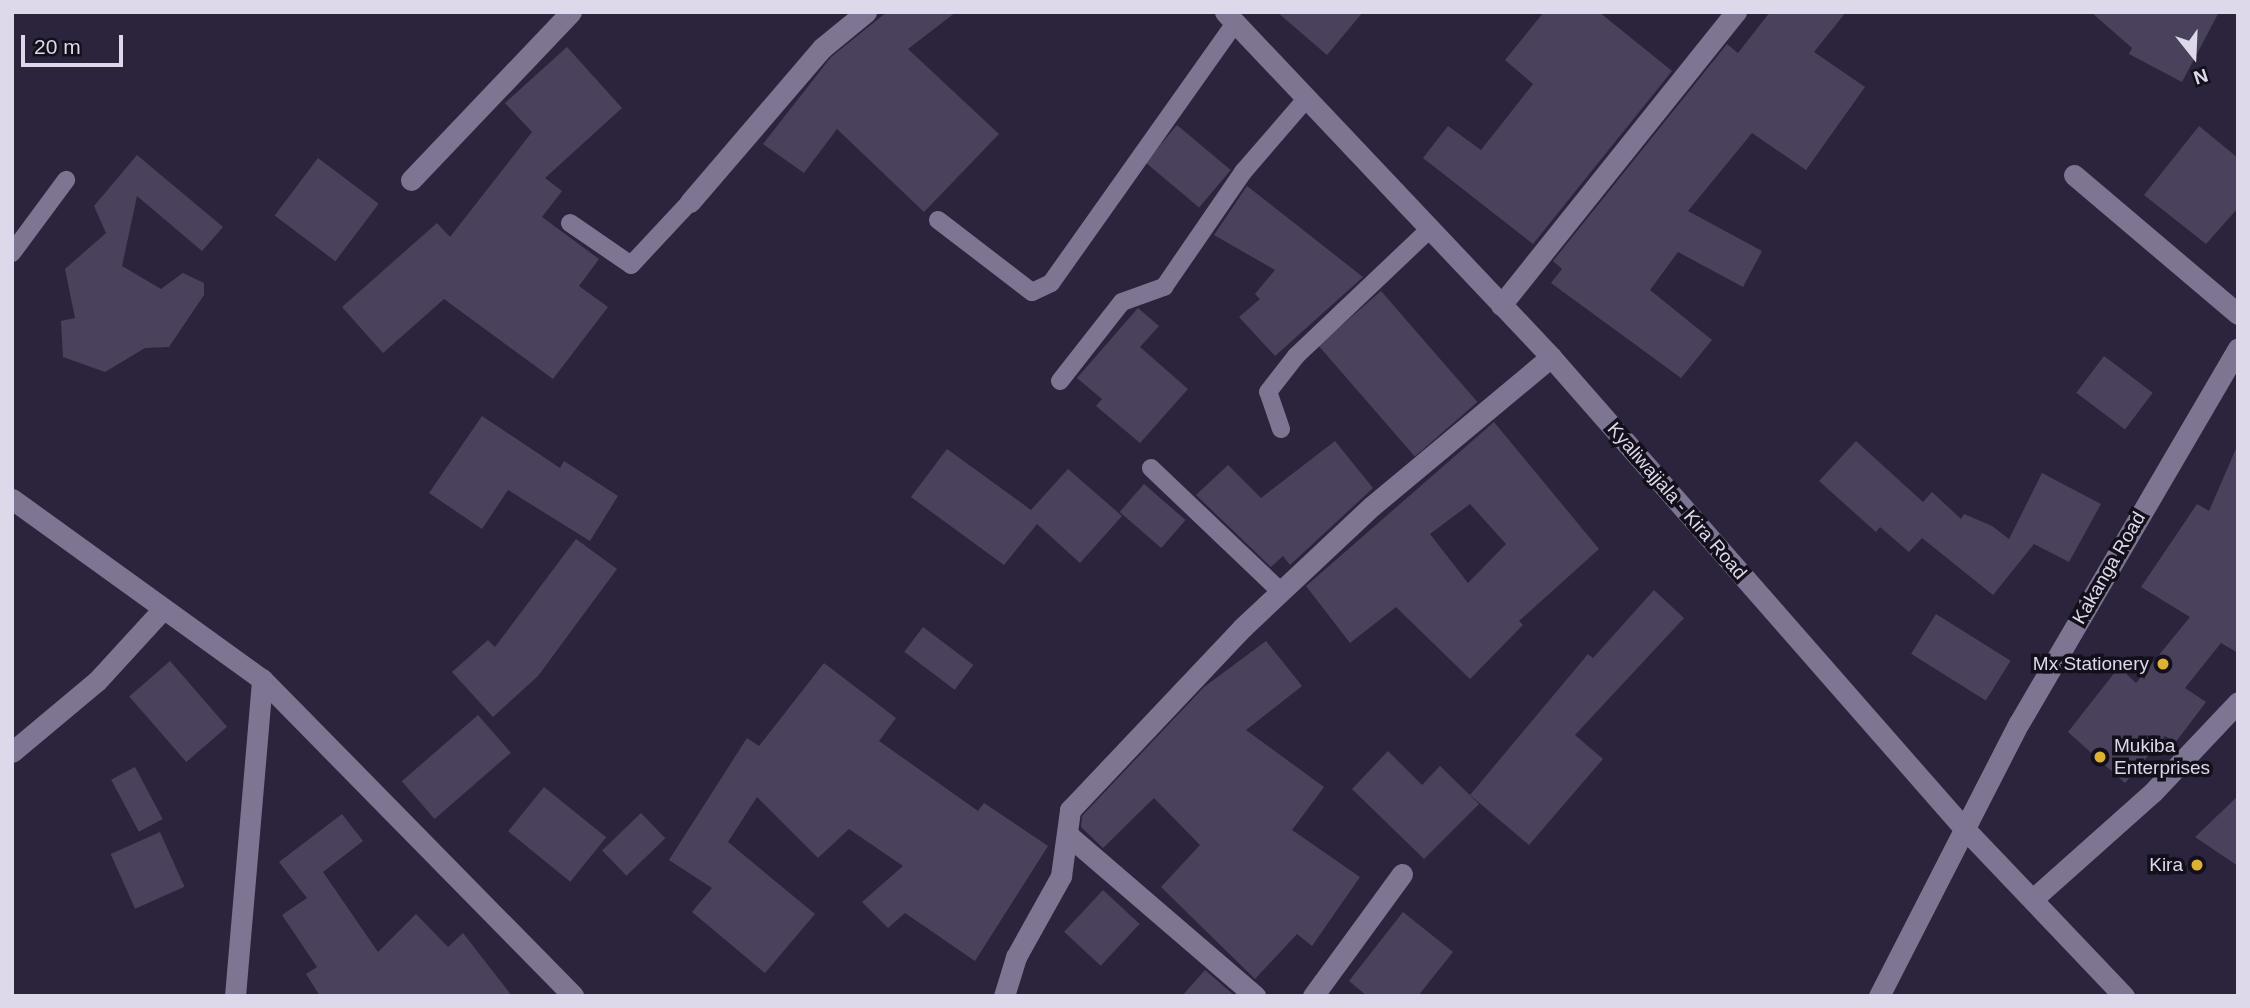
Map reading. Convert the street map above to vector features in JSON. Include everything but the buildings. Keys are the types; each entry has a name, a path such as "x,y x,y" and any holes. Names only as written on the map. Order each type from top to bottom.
{"street":[{"path":"411,180 571,12"},
{"path":"690,202 822,48 866,12"},
{"path":"1501,305 1736,12"},
{"name":"Kyaliwajjala - Kira Road","path":"1235,16 1306,99 1551,357 1962,826 2034,898 2124,996"},
{"path":"2074,175 2238,314"},
{"name":"Kakanga Road","path":"1879,996 1962,826 2238,348"},
{"path":"1004,996 1016,957 1061,876 1070,810 1115,759 1281,592 1372,506 1551,357"},
{"path":"12,499 262,679 573,996"},
{"path":"12,752 97,681 163,609"},
{"path":"236,996 262,679"},
{"path":"2034,898 2153,792 2238,702"},
{"path":"1068,835 1255,996"},
{"path":"1313,996 1402,874"}],"lane":[{"path":"938,220 1032,292 1051,283 1235,16"},
{"path":"1060,381 1122,302 1164,287 1242,172 1306,99"},
{"path":"12,253 66,180"},
{"path":"570,223 631,265 690,202"},
{"path":"1281,429 1268,393 1296,356 1429,230"},
{"path":"1151,468 1281,592"}],"place":[{"name":"Mx Stationery","path":"2163,664"},
{"name":"Mukiba Enterprises","path":"2100,757"},
{"name":"Kira","path":"2197,865"}]}
